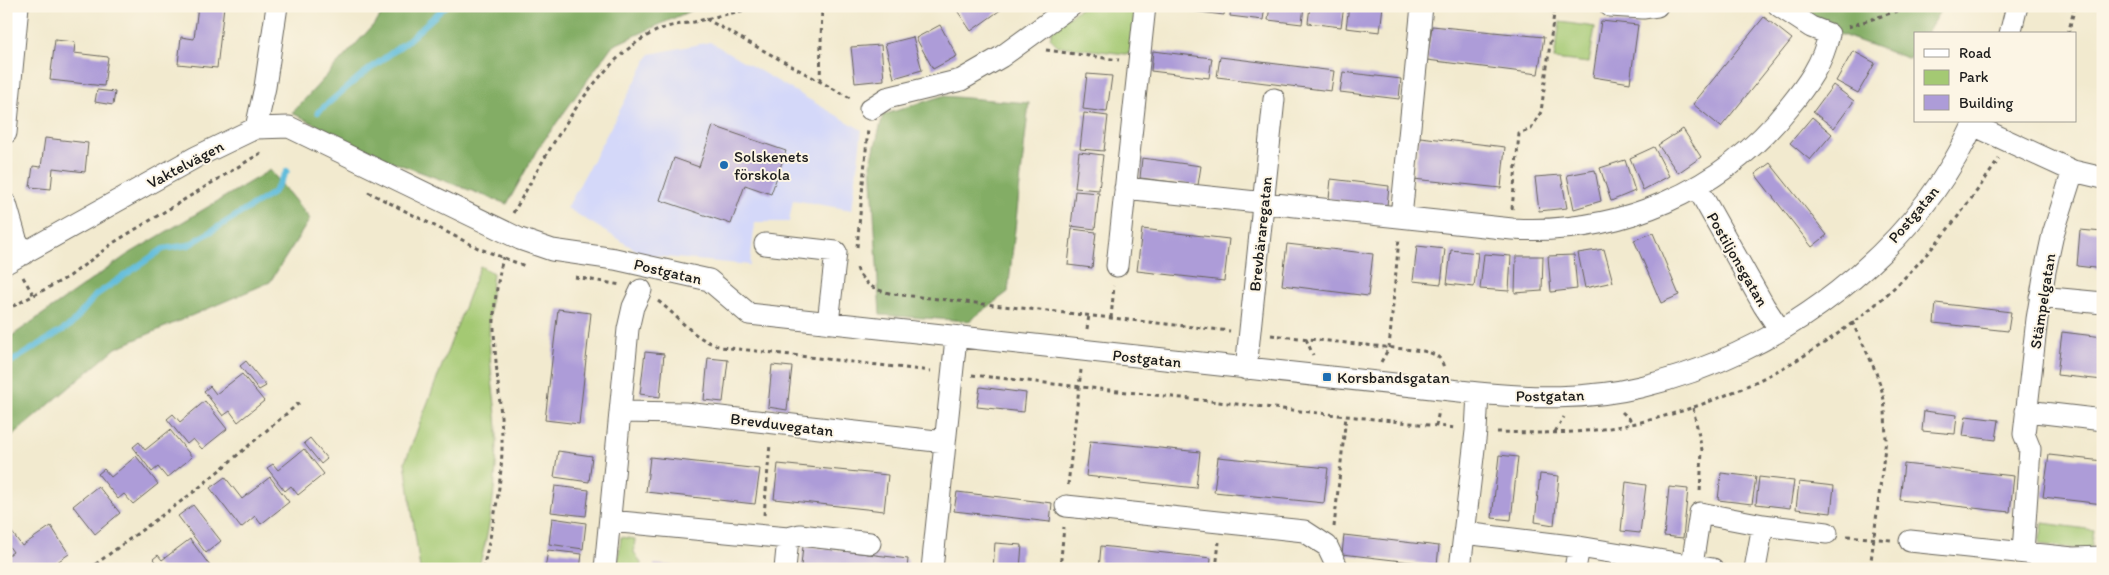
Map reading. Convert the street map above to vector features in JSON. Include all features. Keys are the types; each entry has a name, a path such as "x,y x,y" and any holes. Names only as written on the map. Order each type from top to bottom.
{"street":[{"path":"6,133 18,6"},
{"path":"256,128 267,77 276,6"},
{"path":"870,109 887,98 961,80 1001,57 1071,6"},
{"path":"1117,266 1145,6"},
{"path":"1401,217 1422,6"},
{"path":"1610,6 1643,8 1657,6"},
{"path":"1125,188 1512,229 1561,228 1617,219 1671,201 1697,187 1743,154 1782,116 1814,74 1825,52 1829,34 1811,27 1779,6"},
{"path":"2010,32 2017,6"},
{"name":"Brevbäraregatan","path":"1246,368 1274,99"},
{"path":"1974,123 2073,170 2103,178"},
{"name":"Postgatan","path":"256,128 289,127 505,233 552,250 615,259 709,280 749,314 1084,352 1518,397 1602,394 1639,387 1710,364 1743,350 1815,309 1841,289 1914,218 1942,180 1974,123"},
{"name":"Vaktelvägen","path":"15,258 188,162 256,128"},
{"name":"Stämpelgatan","path":"2022,552 2030,449 2024,434 2040,297 2053,234 2073,170"},
{"name":"Postiljonsgatan","path":"1697,187 1764,306 1780,330"},
{"path":"6,204 16,239 15,258"},
{"path":"765,244 836,252 828,324"},
{"path":"605,569 628,329 633,307 641,290"},
{"path":"2040,297 2103,304"},
{"path":"932,569 956,338"},
{"path":"1460,569 1476,431 1478,393"},
{"path":"2026,411 2103,420"},
{"name":"Brevduvegatan","path":"620,412 685,413 945,442"},
{"path":"1066,506 1304,531 1327,546 1338,569"},
{"path":"1692,565 1700,512 1763,525 1827,533"},
{"path":"610,521 762,536 788,538 800,535 870,543"},
{"path":"1755,569 1763,525"},
{"path":"1464,533 1579,546 1713,569"},
{"path":"785,569 788,538"},
{"path":"1910,541 2073,558 2103,557"},
{"path":"1575,569 1579,546"}],"path":[{"path":"820,81 822,6"},
{"path":"1512,229 1514,177 1519,134 1531,129 1541,112 1555,6"},
{"path":"1829,34 1912,6"},
{"path":"2068,32 2075,6"},
{"path":"706,19 870,109 857,249"},
{"path":"1016,46 1140,63"},
{"path":"6,310 70,276 112,244 270,148"},
{"path":"365,190 478,248 528,266"},
{"path":"1389,348 1401,217"},
{"path":"857,264 861,278 867,284 875,289 893,294 1423,351 1438,355 1442,359 1444,367 1436,426"},
{"path":"1111,318 1117,266"},
{"path":"573,277 641,290 660,302 695,336 705,342 721,347 939,371"},
{"path":"1060,569 1079,387 1089,315"},
{"path":"1852,322 1876,374 1883,396 1885,418 1886,439 1870,569"},
{"path":"1306,338 1316,362"},
{"path":"965,374 1463,429"},
{"path":"89,569 194,491 299,403"},
{"path":"1494,432 1594,430 1634,423 1693,408 1702,450 1700,512"},
{"path":"1621,412 1634,423"},
{"path":"1327,546 1335,525 1346,416"},
{"path":"1555,432 1564,416"},
{"path":"762,536 772,423"},
{"path":"1827,533 1910,541"}],"shaded area":[{"name":"Solskenets förskola","path":"710,42 862,130 852,210 793,200 789,222 755,222 750,265 644,255 567,208 650,54"}],"green space":[{"path":"387,6 701,6 612,46 537,150 507,204 388,160 292,113 378,20"},
{"path":"1084,6 1137,6 1133,53 1125,54 1058,46 1050,38 1054,26"},
{"path":"1760,6 1943,6 1927,32 1914,32 1914,53 1910,59"},
{"path":"1560,22 1595,27 1589,63 1554,59"},
{"path":"942,96 1029,103 1008,292 969,321 880,315 871,162 883,115"},
{"path":"270,170 310,219 270,282 116,348 6,441 6,340 127,255"},
{"path":"480,266 493,273 489,343 497,437 496,469 490,521 478,569 420,569 405,462"},
{"path":"2043,523 2094,530 2091,551 2039,544"},
{"path":"621,537 635,539 634,552 641,563 640,569 617,569"}],"building":[{"path":"198,6 224,6 217,68 178,64 181,37 194,39"},
{"path":"954,6 1006,6 971,31"},
{"path":"1191,6 1225,6 1224,15 1191,11"},
{"path":"1231,6 1265,6 1263,20 1230,16"},
{"path":"1270,6 1304,6 1302,24 1268,20"},
{"path":"1310,6 1344,6 1341,27 1308,23"},
{"path":"1349,6 1383,6 1380,32 1346,28"},
{"path":"1764,17 1792,39 1721,127 1693,104"},
{"path":"1601,21 1638,25 1630,83 1593,77"},
{"path":"940,25 957,56 933,69 916,38"},
{"path":"1432,26 1544,37 1538,74 1427,60"},
{"path":"913,37 922,70 894,78 885,44"},
{"path":"55,40 75,42 74,53 108,57 104,86 50,80"},
{"path":"881,45 884,80 855,83 851,47"},
{"path":"1153,51 1212,58 1209,78 1151,71"},
{"path":"1853,51 1875,63 1858,93 1836,81"},
{"path":"1220,57 1334,71 1331,91 1217,77"},
{"path":"1343,72 1401,79 1399,99 1340,92"},
{"path":"1087,74 1112,76 1107,112 1083,109"},
{"path":"1833,85 1854,101 1834,128 1813,112"},
{"path":"97,90 115,92 113,105 95,102"},
{"path":"1084,113 1108,116 1104,151 1080,149"},
{"path":"1812,117 1832,134 1810,160 1790,143"},
{"path":"713,126 786,151 771,194 745,185 731,224 660,200 674,158 699,167"},
{"path":"1683,129 1701,157 1678,173 1658,145"},
{"path":"1420,137 1505,147 1501,188 1413,179"},
{"path":"45,138 88,143 85,172 53,168 51,189 30,187 33,166 41,167"},
{"path":"1654,147 1669,176 1643,190 1630,158"},
{"path":"1079,152 1103,155 1099,190 1075,188"},
{"path":"1142,158 1201,166 1198,185 1140,178"},
{"path":"1625,160 1635,191 1611,201 1600,168"},
{"path":"1770,163 1827,235 1812,247 1755,174"},
{"path":"1595,170 1601,201 1574,209 1567,175"},
{"path":"1561,175 1567,208 1539,211 1535,177"},
{"path":"1331,179 1389,186 1387,206 1329,199"},
{"path":"1075,191 1099,193 1095,229 1071,226"},
{"path":"1072,229 1096,232 1092,268 1068,265"},
{"path":"1142,229 1229,239 1224,281 1137,271"},
{"path":"2080,230 2103,232 2103,269 2077,266"},
{"path":"1653,233 1679,295 1661,303 1634,240"},
{"path":"1287,244 1373,254 1368,296 1282,285"},
{"path":"1417,246 1445,249 1441,284 1413,281"},
{"path":"1604,249 1613,282 1585,288 1578,253"},
{"path":"1451,250 1478,253 1474,287 1447,284"},
{"path":"1484,254 1511,256 1509,291 1480,289"},
{"path":"1574,255 1577,289 1551,292 1548,256"},
{"path":"1516,256 1543,256 1542,291 1515,293"},
{"path":"1936,303 2011,312 2008,331 1934,323"},
{"path":"558,309 591,313 579,424 545,420"},
{"path":"2062,332 2103,337 2103,380 2057,375"},
{"path":"645,352 664,354 660,397 640,394"},
{"path":"708,358 728,360 723,402 704,400"},
{"path":"246,361 266,386 259,390 240,366"},
{"path":"772,365 792,367 787,410 768,407"},
{"path":"242,374 264,401 238,422 230,411 223,416 204,391 210,386 216,394"},
{"path":"980,387 1026,393 1024,412 977,407"},
{"path":"205,401 227,429 202,449 193,439 187,444 167,419 173,414 180,422"},
{"path":"1924,411 1957,415 1955,434 1922,431"},
{"path":"1966,416 1999,420 1996,440 1963,436"},
{"path":"170,430 192,457 167,478 158,467 152,472 133,447 139,442 145,450"},
{"path":"310,438 327,459 321,464 304,443"},
{"path":"1090,441 1200,452 1196,488 1086,476"},
{"path":"304,449 324,474 298,495 291,486 285,491 267,468 273,464 278,470"},
{"path":"558,451 592,456 589,482 554,477"},
{"path":"1499,455 1518,457 1511,520 1492,518"},
{"path":"2049,455 2103,461 2103,504 2043,497"},
{"path":"136,456 158,484 133,504 124,494 118,499 98,474 104,469 111,477"},
{"path":"650,457 760,469 755,504 646,492"},
{"path":"1218,457 1328,468 1324,503 1214,492"},
{"path":"778,464 888,475 884,511 774,499"},
{"path":"1904,464 2014,476 2010,512 1900,500"},
{"path":"1721,473 1756,477 1752,504 1718,500"},
{"path":"1540,474 1559,476 1554,525 1535,522"},
{"path":"225,477 242,499 270,477 289,502 261,524 255,516 241,528 210,488"},
{"path":"1759,477 1794,481 1790,508 1756,504"},
{"path":"1626,482 1646,485 1640,533 1621,531"},
{"path":"1799,482 1834,486 1831,513 1796,509"},
{"path":"98,486 120,513 95,534 73,506"},
{"path":"555,486 589,490 586,516 551,512"},
{"path":"1669,487 1688,489 1683,538 1664,536"},
{"path":"957,492 1052,503 1050,522 954,511"},
{"path":"193,505 221,541 206,553 178,516"},
{"path":"552,518 586,523 583,549 549,544"},
{"path":"51,526 69,554 47,569 6,569 6,557 13,552 6,542 6,534 11,531 22,546"},
{"path":"1344,535 1439,546 1437,565 1342,554"},
{"path":"190,539 210,566 206,569 161,569 153,559 158,555 162,560"},
{"path":"995,543 1022,545 1020,569 993,569"},
{"path":"803,546 908,559 907,569 826,569 801,566"},
{"path":"1101,546 1211,558 1210,569 1099,569"},
{"path":"548,550 582,554 580,569 545,569"},
{"path":"654,564 686,567 686,569 654,569"}],"waterway":[{"path":"318,112 358,78 406,42 446,6"},
{"path":"6,365 71,325 96,295 163,249 189,245 273,193 287,171"}],"place":[{"name":"Solskenets förskola","path":"724,165"},
{"name":"Korsbandsgatan","path":"1327,377"}]}
